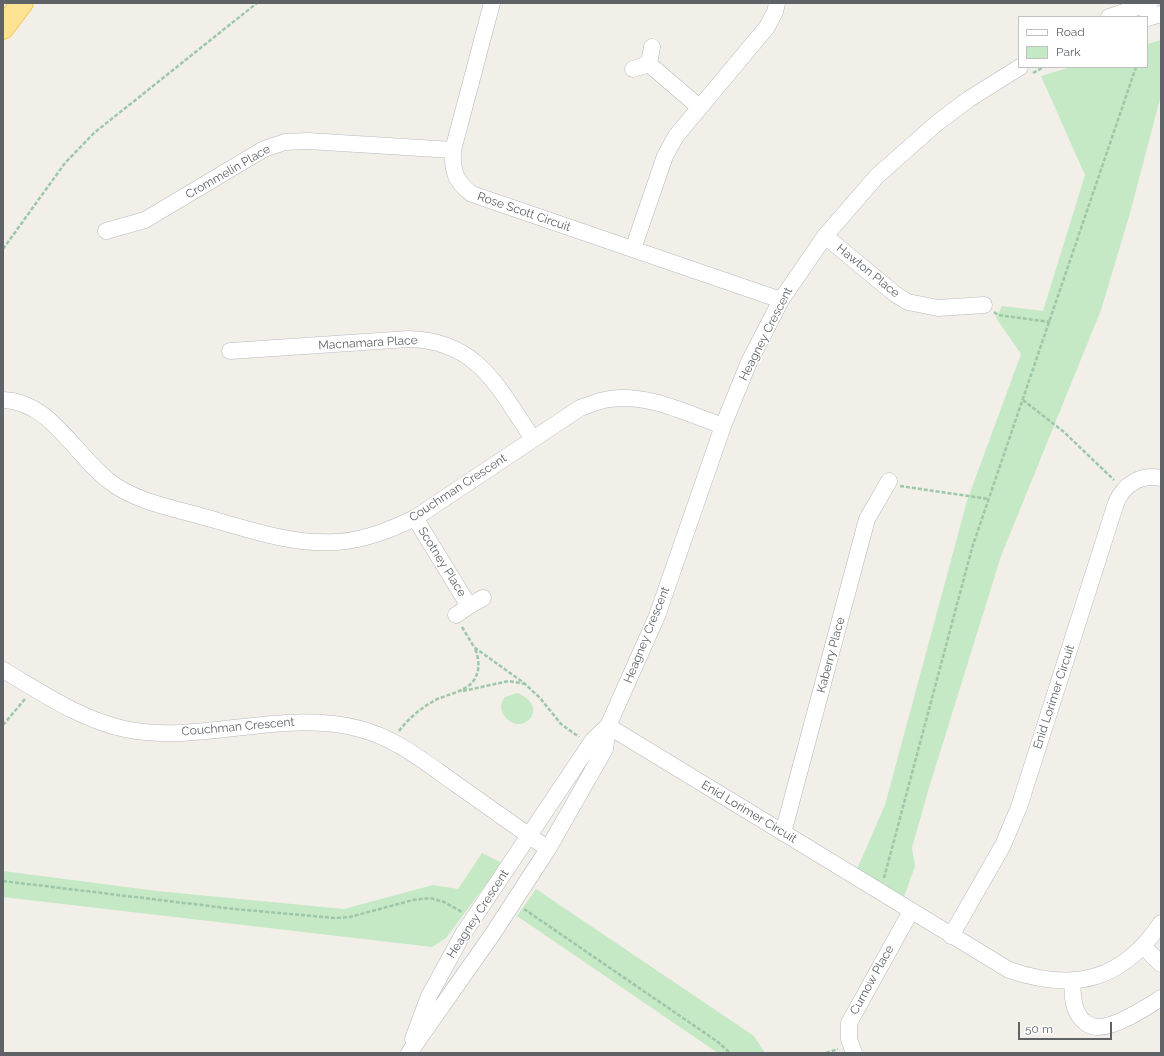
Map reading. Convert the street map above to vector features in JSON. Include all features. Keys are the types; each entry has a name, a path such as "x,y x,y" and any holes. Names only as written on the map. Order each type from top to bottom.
{"highway":[{"path":"3,28 22,3"}],"street":[{"name":"Rose Scott Circuit","path":"492,3 453,150 452,168 456,179 463,188 472,194 782,300"},
{"path":"633,249 665,156 676,136 698,107 768,27 775,12 777,3"},
{"path":"1112,16 1150,3"},
{"path":"1148,18 1161,14"},
{"path":"649,64 652,47"},
{"path":"649,64 698,107"},
{"path":"632,69 649,64"},
{"name":"Heagney Crescent","path":"408,1053 514,902 548,849 605,749 608,726 657,616 723,426 749,362 782,300 825,236 867,188 906,149 969,99 1026,70"},
{"name":"Crommelin Place","path":"106,231 145,220 264,149 286,142 308,140 453,150"},
{"name":"Hawton Place","path":"825,236 895,294 908,302 938,308 984,305"},
{"name":"Macnamara Place","path":"230,351 430,340 450,346 469,357 486,372 533,439"},
{"name":"Couchman Crescent","path":"3,400 18,402 37,411 54,424 90,464 109,481 130,494 152,502 270,536 303,542 336,542 353,540 384,532 415,518 580,408 611,398 633,398 654,403 723,426"},
{"name":"Enid Lorimer Circuit","path":"951,936 1003,845 1019,807 1116,503 1124,489 1139,478 1152,476 1161,478"},
{"name":"Kaberry Place","path":"783,833 867,519 889,480"},
{"name":"Scotney Place","path":"415,518 470,606"},
{"name":"Scotney Place","path":"456,615 483,598"},
{"name":"Couchman Crescent","path":"3,670 69,708 96,721 125,729 153,733 182,732 303,721 332,723 361,729 393,742 416,756 548,849"},
{"name":"Heagney Crescent","path":"408,1053 429,996 463,934 590,745 608,726"},
{"name":"Enid Lorimer Circuit","path":"608,726 1009,970 1034,978 1059,981 1092,978 1110,971 1128,960 1143,946 1161,923"},
{"name":"Curnow Place","path":"854,1053 849,1039 849,1023 911,911"},
{"path":"1143,946 1161,964"},
{"path":"1072,981 1074,1005 1078,1014 1086,1024 1097,1027 1118,1022 1144,1009 1161,998"}],"path":[{"path":"3,249 65,163 94,133 257,3"},
{"path":"1026,70 1038,68"},
{"path":"879,892 936,688 972,548 1136,68"},
{"path":"984,305 998,315 1050,322"},
{"path":"1023,400 1064,432 1124,489"},
{"path":"889,480 905,488 989,499"},
{"path":"456,615 474,647 479,665 476,677 471,684 458,692"},
{"path":"474,647 525,684 540,698 561,724 590,745"},
{"path":"393,742 404,725 433,702 458,692 509,681 525,684"},
{"path":"3,725 34,688"},
{"path":"3,881 241,910 335,918 350,917 413,900 430,898 444,902 466,915"},
{"path":"514,902 718,1042 730,1053"}],"green space":[{"path":"1161,40 1161,95 1130,213 1101,310 1001,556 928,791 912,848 915,866 904,897 857,869 885,805 967,501 1021,354 996,318 1002,306 1043,311 1085,175 1041,76 1068,68 1148,68 1148,44"},
{"path":"517,693 527,699 532,706 533,713 530,719 524,723 517,724 510,721 503,714 501,707 505,697"},
{"path":"482,853 502,863 446,938 432,947 3,897 3,871 157,891 344,909 433,885 458,889"},
{"path":"536,889 754,1036 765,1053 718,1053 517,916"}]}
